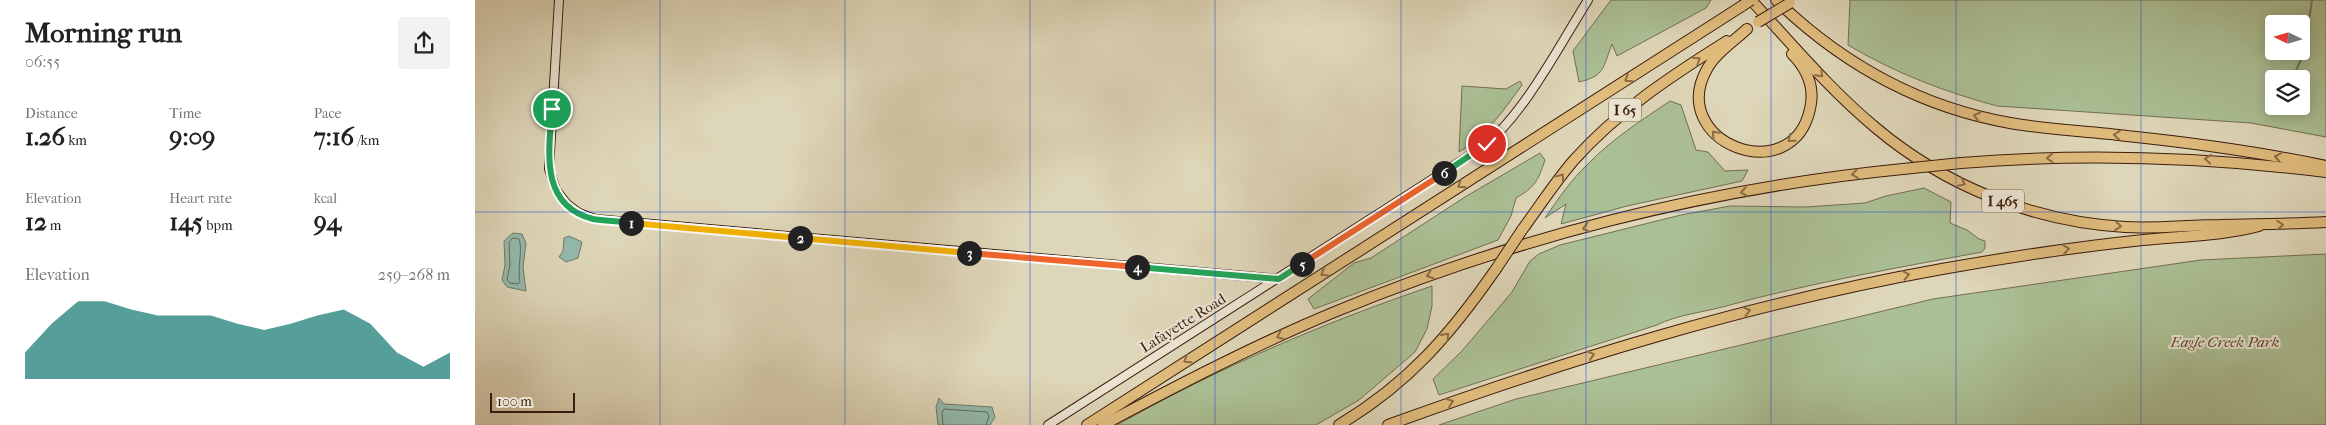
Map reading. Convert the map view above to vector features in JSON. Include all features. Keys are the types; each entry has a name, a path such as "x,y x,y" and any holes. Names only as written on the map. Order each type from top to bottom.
{"highway":[{"path":"1776,0 1820,40 1870,73 1906,92 1963,112 2025,126 2170,141 2326,166"},
{"path":"1747,1 1801,63 1811,88 1809,113 1801,129 1788,143 1765,152 1742,150 1722,141 1710,128 1701,104 1701,86 1707,69 1747,29"},
{"name":"I 465","path":"1747,1 1875,127 1919,160 1982,193 2040,213 2101,225 2160,228 2221,224 2259,226 2326,222"},
{"name":"I 65","path":"1087,425 1747,1"},
{"name":"I 65","path":"1339,425 1383,396 1430,354 1454,328 1563,174 1612,122 1649,92 1792,2"},
{"path":"1103,425 1195,377 1296,328 1426,277 1547,238 1679,205 1803,182 1903,169 2056,157 2139,157 2228,161 2326,172"},
{"path":"1388,425 1528,375 1630,343 1816,294 1985,262 2133,241 2241,231 2259,226"}],"street":[{"path":"559,0 549,169 559,196 579,213 595,219 719,231 1279,279"},
{"name":"Lafayette Road","path":"1048,425 1447,171 1495,137 1519,109 1588,0"}],"green space":[{"path":"1611,0 1711,0 1706,8 1617,56 1612,44 1602,69 1594,77 1579,82 1573,51"},
{"path":"1850,0 2326,0 2326,137 2251,123 1997,106 1921,81 1848,45"},
{"path":"1520,81 1522,85 1494,122 1478,138 1459,152 1462,86 1506,89"},
{"path":"1670,101 1681,105 1696,150 1708,152 1725,171 1748,170 1742,181 1627,206 1561,224 1566,204 1545,218 1570,183 1597,155 1627,130"},
{"path":"1540,153 1545,160 1538,178 1532,187 1516,198 1511,216 1498,240 1314,309 1308,299 1354,263 1371,258 1465,197"},
{"path":"1924,188 1951,202 1950,223 1967,230 1985,241 1985,248 1982,252 1821,283 1682,316 1439,395 1433,379 1462,351 1512,292 1530,261 1539,254 1560,245 1681,215 1730,206 1806,207 1865,203 1886,196"},
{"name":"Eagle Creek Park","path":"2326,254 2326,425 1439,425 1516,399 1933,299 2201,260"},
{"path":"1432,286 1432,306 1427,329 1415,352 1359,400 1316,425 1117,425 1193,384 1271,348 1351,315"}],"water":[{"path":"513,233 522,234 526,243 523,267 526,291 507,287 502,280 505,265 504,241"},
{"path":"569,236 582,242 578,258 566,262 559,257 563,251 564,238"},
{"path":"939,398 944,404 992,407 995,417 990,425 938,425 936,407"}],"waterway":[{"path":"2296,70 2304,53 2312,0"}],"route":[{"path":"552,109 549,169 553,184 559,196 567,204 584,216 595,219 1279,279 1487,144"}]}
